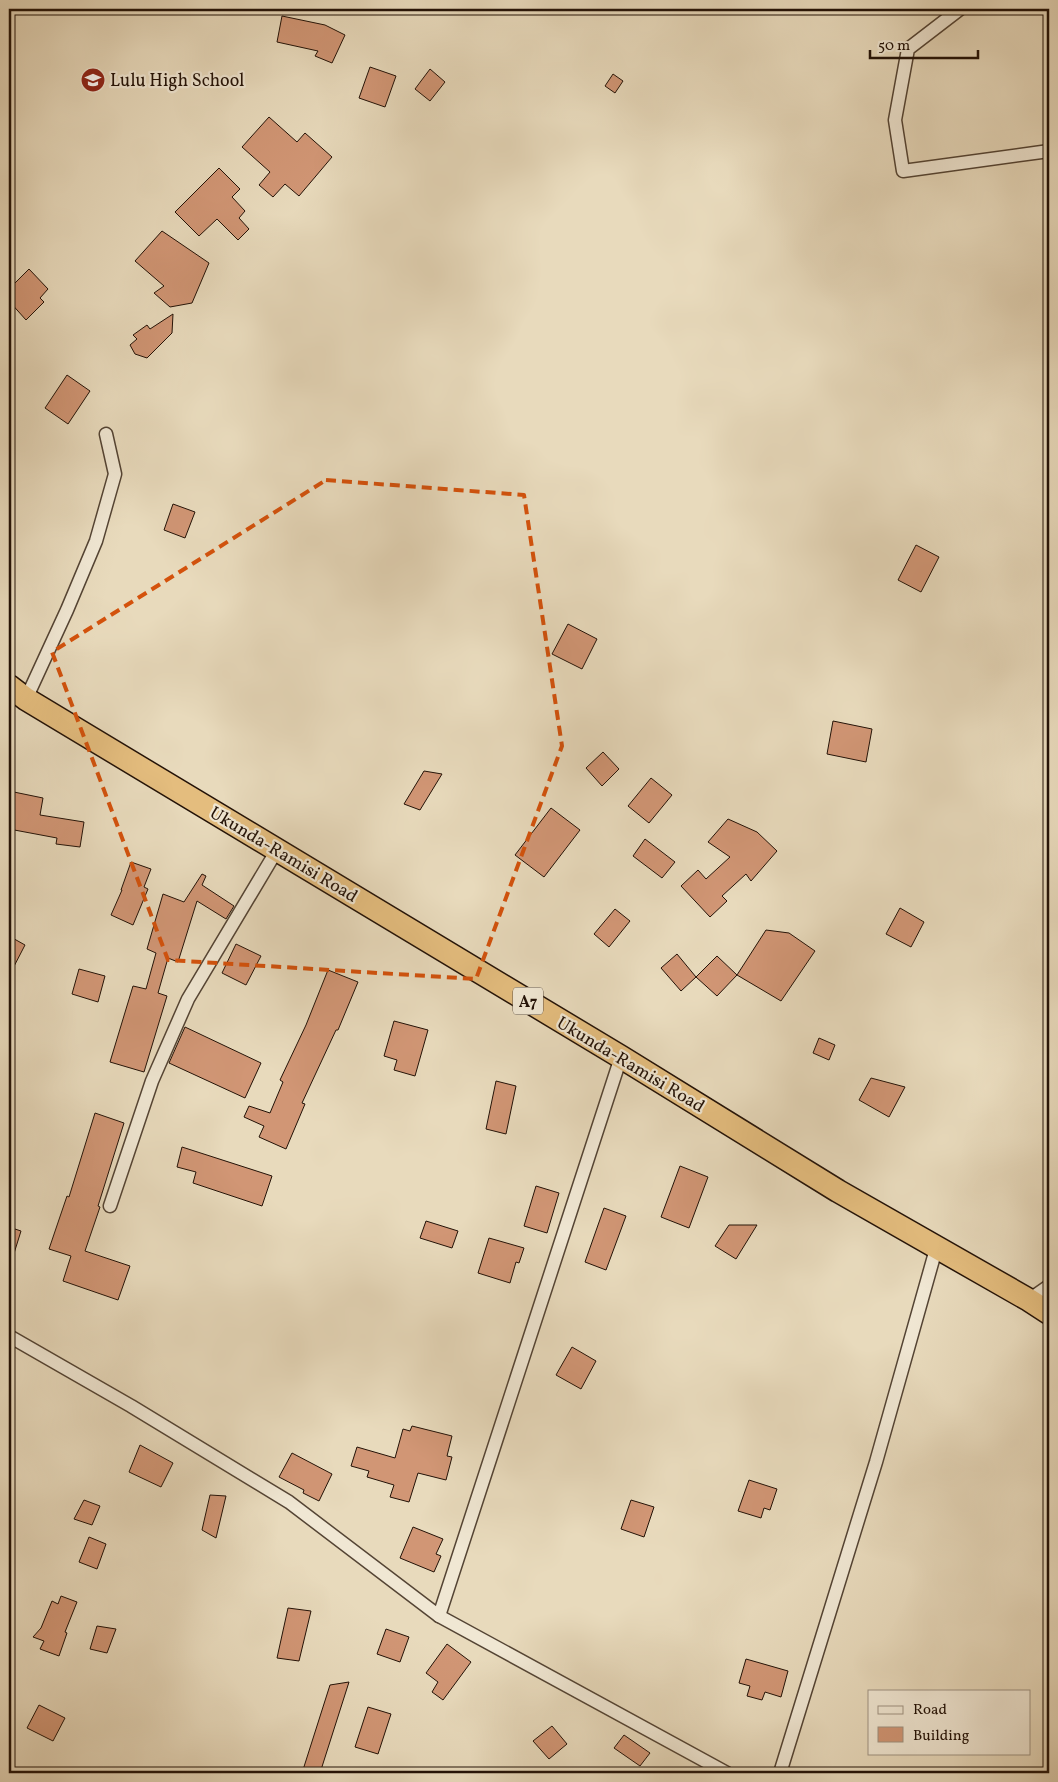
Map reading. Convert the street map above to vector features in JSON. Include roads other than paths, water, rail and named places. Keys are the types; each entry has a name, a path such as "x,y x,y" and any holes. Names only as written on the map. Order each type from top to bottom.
{"highway":[{"name":"Ukunda-Ramisi Road","path":"17,692 621,1057 838,1191 1029,1300 1049,1314"}],"street":[{"path":"960,9 908,49 895,120 903,170 1049,151"},
{"path":"17,692 67,610 96,541 115,474 106,434"},
{"path":"110,1206 152,1081 188,999 277,850"},
{"path":"439,1616 621,1057"},
{"path":"780,1773 876,1462 936,1248"},
{"path":"1029,1300 1049,1286"},
{"path":"9,1336 131,1406 289,1502 439,1616 727,1773"}],"place":[{"name":"Lulu High School","path":"93,80"}]}
